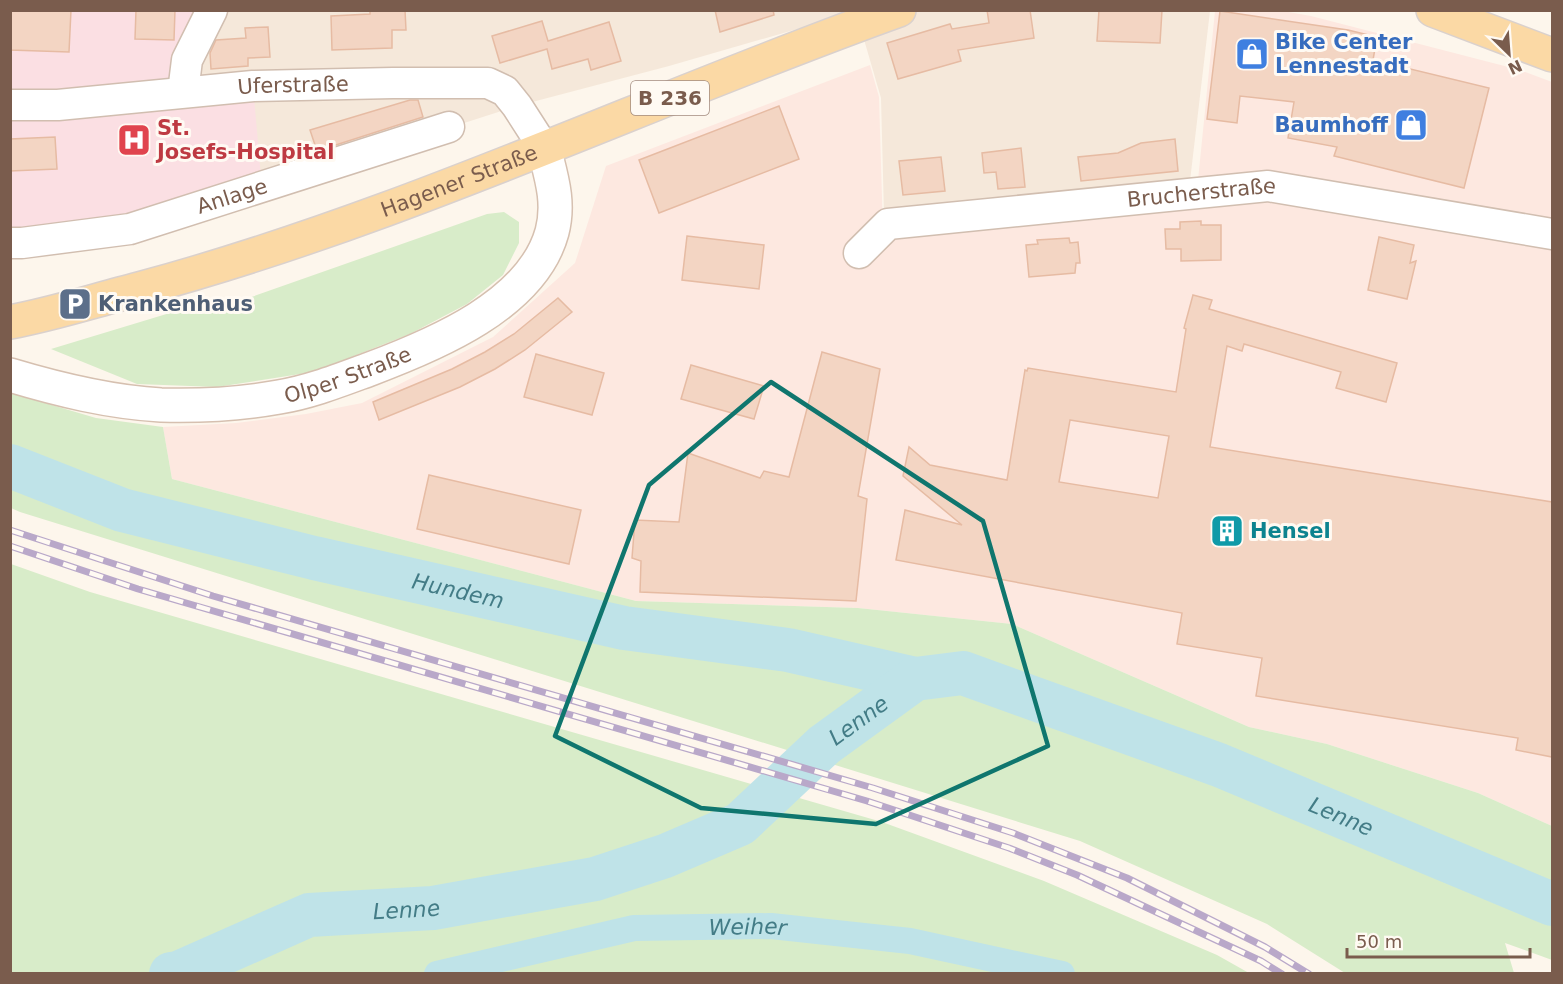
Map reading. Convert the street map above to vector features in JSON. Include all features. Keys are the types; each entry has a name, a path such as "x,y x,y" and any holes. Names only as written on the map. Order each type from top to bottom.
{"main road":[{"name":"Hagener Straße","path":"10,322 168,281 295,242 399,204 899,10"},
{"path":"1432,10 1552,55"},
{"name":"Olper Straße","path":"10,375 57,389 116,400 161,405 214,404 271,398 309,390 411,354 448,337 483,316 514,291 535,266 552,231 556,204 556,192 544,148"}],"street":[{"path":"183,92 187,60 212,10"},
{"name":"Uferstraße","path":"10,105 58,105 253,86 393,83 488,84 505,91 518,106 544,148"},
{"name":"Anlage","path":"10,243 130,229 449,127"},
{"name":"Brucherstraße","path":"860,253 888,224 1268,186 1552,234"}],"highlighted area":[{"path":"771,382 983,521 1048,746 876,824 701,808 555,736 649,485"}],"shaded area":[{"path":"11,11 1210,11 1190,181 884,214 881,98 856,12 669,66 517,106 262,188"},
{"name":"St. Josefs-Hospital","path":"11,11 212,11 184,91 253,86 262,188 11,243"},
{"path":"1215,11 1283,11 1311,16 1520,70 1552,82 1552,826 1478,793 1327,744 1249,727 1012,624 858,608 636,601 172,479 163,427 236,423 306,414 362,403 493,337 575,263 606,166 870,65 879,97 883,232 1196,200"}],"green space":[{"path":"504,212 519,222 519,243 503,275 467,304 410,334 313,372 217,387 137,384 51,349 183,309 223,307 487,214"},
{"path":"11,393 96,418 163,427 172,479 636,601 858,608 1012,624 1249,727 1327,744 1478,793 1552,826 1552,960 1505,943 1514,973 1345,973 1267,924 1080,841 20,512 11,508"},
{"path":"11,564 90,592 882,822 1044,881 1217,955 1249,973 11,973"}],"building":[{"path":"10,10 71,10 69,52 10,50"},
{"path":"136,10 175,10 174,40 135,39"},
{"path":"370,10 405,10 406,30 392,30 392,48 332,50 331,16 370,14"},
{"path":"715,10 773,10 774,15 720,32"},
{"path":"987,10 1030,10 1034,38 958,50 961,61 898,79 887,43 950,24 952,29 989,23"},
{"path":"1099,10 1162,10 1160,43 1097,41"},
{"path":"1220,11 1348,30 1377,37 1373,60 1489,88 1464,188 1334,156 1337,147 1288,138 1294,102 1240,96 1237,123 1207,119"},
{"path":"542,21 548,41 609,22 621,61 591,70 588,59 552,69 547,49 500,63 492,36"},
{"path":"268,27 270,57 248,58 248,66 211,69 210,53 216,40 246,38 245,28"},
{"path":"410,100 418,100 423,117 317,151 310,130"},
{"path":"779,106 799,159 659,213 639,160"},
{"path":"55,137 57,169 10,171 10,139"},
{"path":"1175,139 1178,171 1081,181 1078,157 1118,153 1141,143"},
{"path":"1021,148 1025,187 998,189 996,172 984,173 982,153"},
{"path":"941,157 945,191 903,195 899,161"},
{"path":"1201,221 1201,225 1221,225 1221,260 1181,261 1181,249 1166,249 1165,229 1180,229 1180,222"},
{"path":"687,236 764,245 759,289 682,280"},
{"path":"1379,237 1414,245 1410,263 1416,261 1407,299 1368,290"},
{"path":"1069,238 1070,243 1078,242 1080,263 1076,263 1075,273 1029,277 1026,245 1038,244 1037,240"},
{"name":"Hensel","path":"1193,295 1212,300 1209,309 1397,363 1386,402 1336,388 1341,372 1244,344 1242,351 1227,346 1210,447 1552,502 1552,757 1516,750 1518,738 1256,696 1262,658 1177,644 1182,613 896,560 905,510 962,525 903,476 909,447 930,465 1007,480 1025,370 1027,371 1028,368 1176,392 1186,329 1184,328","holes":["1070,420 1169,436 1158,498 1059,482"]},
{"path":"558,298 572,312 525,350 460,387 379,420 373,402 452,369 485,352 514,334"},
{"path":"822,352 880,369 858,496 867,499 856,601 640,592 641,561 632,558 635,520 679,522 688,453 760,478 764,471 789,477"},
{"path":"536,354 604,373 592,415 524,397"},
{"path":"691,365 764,386 754,419 681,399"},
{"path":"429,475 581,510 569,564 417,529"}],"waterway":[{"name":"Hundem","path":"10,466 122,510 314,558 624,628 788,650 915,679"},
{"name":"Lenne","path":"171,974 178,973 309,915 433,908 595,879 665,856 740,824 824,745 915,679 963,673 1219,765 1552,904"},
{"name":"Weiher","path":"437,974 634,928 771,926 910,941 1062,974"}],"railway":[{"path":"10,530 213,596 873,788 1013,833 1127,878 1265,947 1309,974"},
{"path":"10,546 138,589 867,801 1009,848 1077,875 1261,961 1282,974"}],"place":[{"name":"Bike Center Lennestadt","path":"1252,54"},
{"name":"Baumhoff","path":"1411,125"},
{"name":"St. Josefs-Hospital","path":"134,140"},
{"name":"Krankenhaus","path":"75,304"},
{"name":"Hensel","path":"1227,531"}]}
